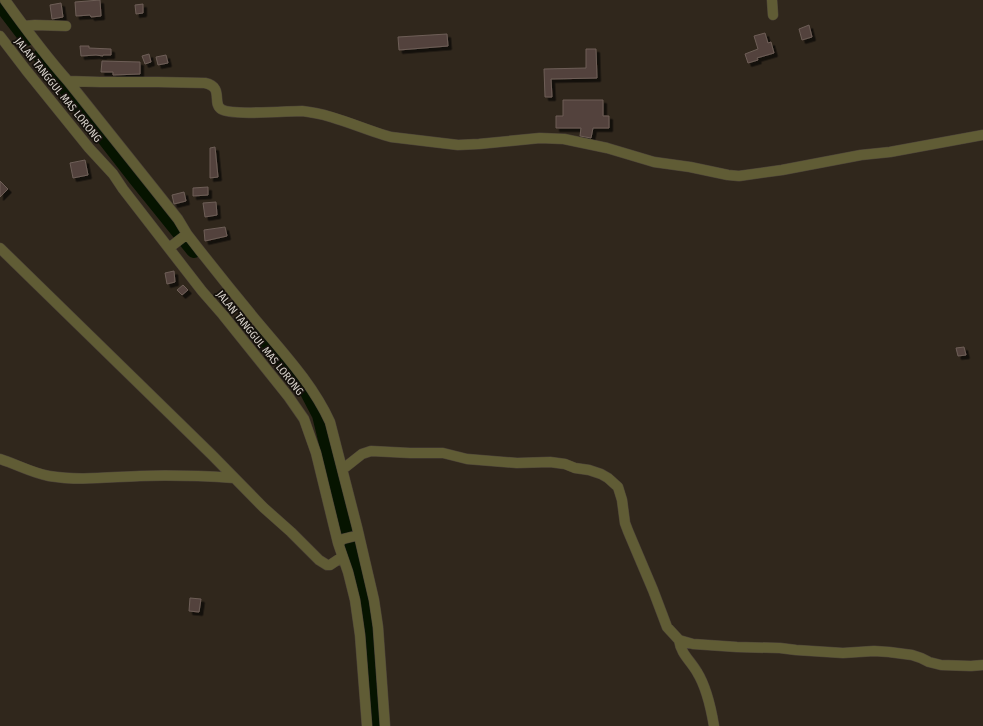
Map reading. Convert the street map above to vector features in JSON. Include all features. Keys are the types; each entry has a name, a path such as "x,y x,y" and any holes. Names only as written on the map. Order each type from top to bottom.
{"street":[{"path":"5,0 56,67 68,80 178,219 178,241 230,289 312,388 323,406 330,422 374,600 378,627 385,726"},
{"path":"772,0 773,15"},
{"path":"24,26 66,26"},
{"name":"JALAN TANGGUL MAS LORONG","path":"0,36 89,148 113,174 127,194 178,241 202,291 288,396 304,419 316,453 340,541 342,556 352,587 359,622 367,726"},
{"path":"68,80 100,82 205,83 214,87 218,106 228,112 311,112 384,136 443,144 479,144 540,138 564,139 607,148 654,162 739,176 862,155 890,152 983,135"},
{"path":"0,248 264,508 324,564 330,565 342,556"},
{"path":"342,469 362,454 371,451 443,453 467,459 517,463 558,463 589,470 601,474 618,487 628,531 667,628 679,640 693,644 736,647 780,648 843,653 874,651 889,652 912,655 929,662 941,664 983,665"},
{"path":"0,459 35,473 67,478 188,476 234,478"},
{"path":"340,541 358,535"},
{"path":"679,640 682,652 698,672 704,686 714,726"}],"building":[{"path":"100,0 101,16 76,16 75,2"},
{"path":"61,3 63,17 52,19 50,5"},
{"path":"143,4 143,13 136,14 135,5"},
{"path":"809,25 812,37 802,40 799,29"},
{"path":"765,33 768,43 771,42 774,53 757,58 758,60 748,63 745,54 758,49 754,36"},
{"path":"447,34 448,46 399,50 398,37"},
{"path":"80,46 111,49 111,55 81,56"},
{"path":"586,49 596,49 597,78 551,79 552,97 545,97 544,69 586,68"},
{"path":"149,54 151,62 145,64 142,56"},
{"path":"166,55 168,63 158,65 156,57"},
{"path":"102,61 140,62 140,74 113,75 113,72 101,72"},
{"path":"563,100 603,100 603,116 609,116 609,128 593,128 591,138 580,136 581,128 556,128 556,116 563,116"},
{"path":"215,147 218,177 210,178 210,148"},
{"path":"85,160 88,175 73,178 70,163"},
{"path":"0,181 8,189 0,197"},
{"path":"208,187 208,195 193,196 193,188"},
{"path":"184,192 186,201 174,204 172,195"},
{"path":"216,202 217,215 205,217 203,203"},
{"path":"225,227 227,236 205,241 204,230"},
{"path":"174,271 175,282 167,284 165,273"},
{"path":"183,285 188,290 182,295 177,290"},
{"path":"964,347 966,355 958,356 956,348"},
{"path":"190,598 201,599 199,612 189,611"}],"waterway":[{"path":"0,3 27,38"},
{"path":"41,56 194,250"},
{"path":"261,333 308,392 320,415 368,607 376,726"}]}
